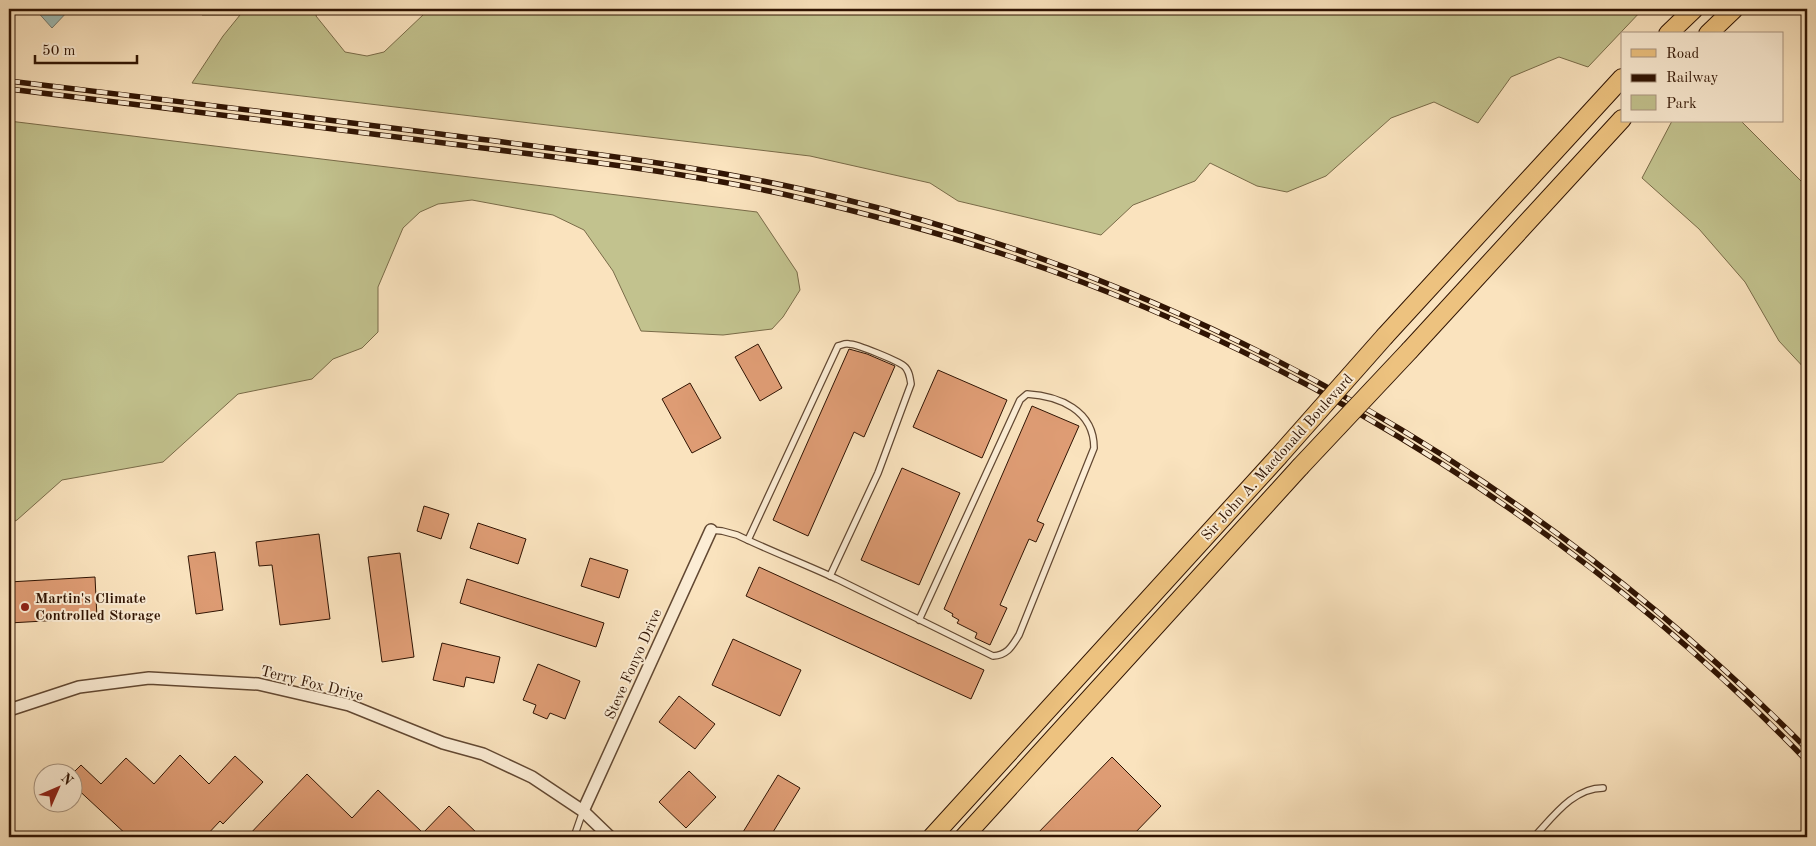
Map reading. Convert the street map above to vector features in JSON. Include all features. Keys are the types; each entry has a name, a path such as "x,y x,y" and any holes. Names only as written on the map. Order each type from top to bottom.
{"main road":[{"path":"1670,32 1694,9"},
{"path":"1710,32 1734,9"},
{"name":"Sir John A. Macdonald Boulevard","path":"932,837 1278,457 1385,336 1621,79"},
{"name":"Sir John A. Macdonald Boulevard","path":"964,837 1300,467 1621,120"}],"street":[{"name":"Steve Fonyo Drive","path":"583,811 711,530"},
{"name":"Terry Fox Drive","path":"9,710 79,687 149,678 258,684 349,705 443,743 483,754 532,777 583,811 610,837"}],"lane":[{"path":"748,540 838,346 851,344 894,361 904,366 910,374 911,384 878,473 830,576"},
{"path":"711,530 722,531 748,540 830,576 919,620 993,656 1001,656 1010,650 1019,635 1094,448 1094,437 1083,414 1066,404 1042,395 1027,394 1020,400 919,620"},
{"path":"1534,837 1576,794 1595,788 1604,788"},
{"path":"574,837 583,811"}],"green space":[{"path":"208,9 318,9 316,16 345,52 367,56 384,52 428,9 1643,9 1588,67 1559,57 1511,77 1478,123 1434,102 1391,118 1326,176 1287,192 1257,186 1210,163 1195,181 1133,205 1101,235 958,201 930,183 810,156 192,83 223,36 240,15 202,15"},
{"path":"9,121 757,212 797,272 800,290 783,317 772,329 723,335 641,331 613,271 584,230 553,215 472,200 438,204 420,212 403,228 378,287 378,332 362,348 333,359 312,379 238,394 163,462 62,480 17,520 9,524"},
{"path":"1671,122 1742,122 1804,184 1807,181 1807,371 1779,341 1745,282 1699,229 1642,178"}],"water":[{"path":"35,9 70,9 52,28"}],"building":[{"path":"758,344 782,388 760,401 735,357"},
{"path":"849,349 867,354 895,366 864,437 854,432 808,536 773,520"},
{"path":"938,370 1007,400 982,458 913,427"},
{"path":"690,383 721,438 692,453 662,399"},
{"path":"1032,406 1079,426 1037,521 1044,524 1036,542 1029,539 1000,605 1007,608 990,645 975,638 977,633 957,623 959,620 944,609"},
{"path":"902,468 960,493 919,585 861,560"},
{"path":"424,506 449,514 441,539 417,531"},
{"path":"478,523 526,539 518,564 470,548"},
{"path":"319,534 330,619 280,625 272,565 259,566 256,542"},
{"path":"215,552 223,610 196,614 188,556"},
{"path":"400,553 414,657 382,662 368,557"},
{"path":"590,558 628,570 619,598 581,586"},
{"path":"759,567 984,670 971,699 746,596"},
{"path":"95,577 97,618 9,623 9,582"},
{"path":"467,579 604,623 596,647 460,603"},
{"path":"733,639 801,670 780,716 712,685"},
{"path":"442,643 500,657 494,683 466,677 464,687 433,680"},
{"path":"538,664 580,681 565,719 550,713 547,719 533,713 536,705 523,700"},
{"path":"679,696 715,724 695,749 659,722"},
{"path":"180,755 209,784 235,756 263,782 223,824 220,821 205,837 129,837 82,793 82,766 101,784 126,758 154,784"},
{"path":"1112,757 1161,806 1131,837 1034,837"},
{"path":"689,771 716,797 686,828 659,802"},
{"path":"307,774 352,818 378,790 423,833 449,806 481,837 247,837"},
{"path":"778,775 800,788 770,837 740,837"}],"railway":[{"path":"9,81 588,153 686,167 831,196 969,234 1102,282 1232,338 1357,404 1478,478 1593,560 1703,651 1807,749"},
{"path":"9,89 582,161 663,172 743,186 841,208 956,239 1012,257 1122,298 1231,346 1337,401 1440,462 1539,529 1633,602 1723,679 1807,761"}],"place":[{"name":"Martin's Climate Controlled Storage","path":"25,607"}]}
